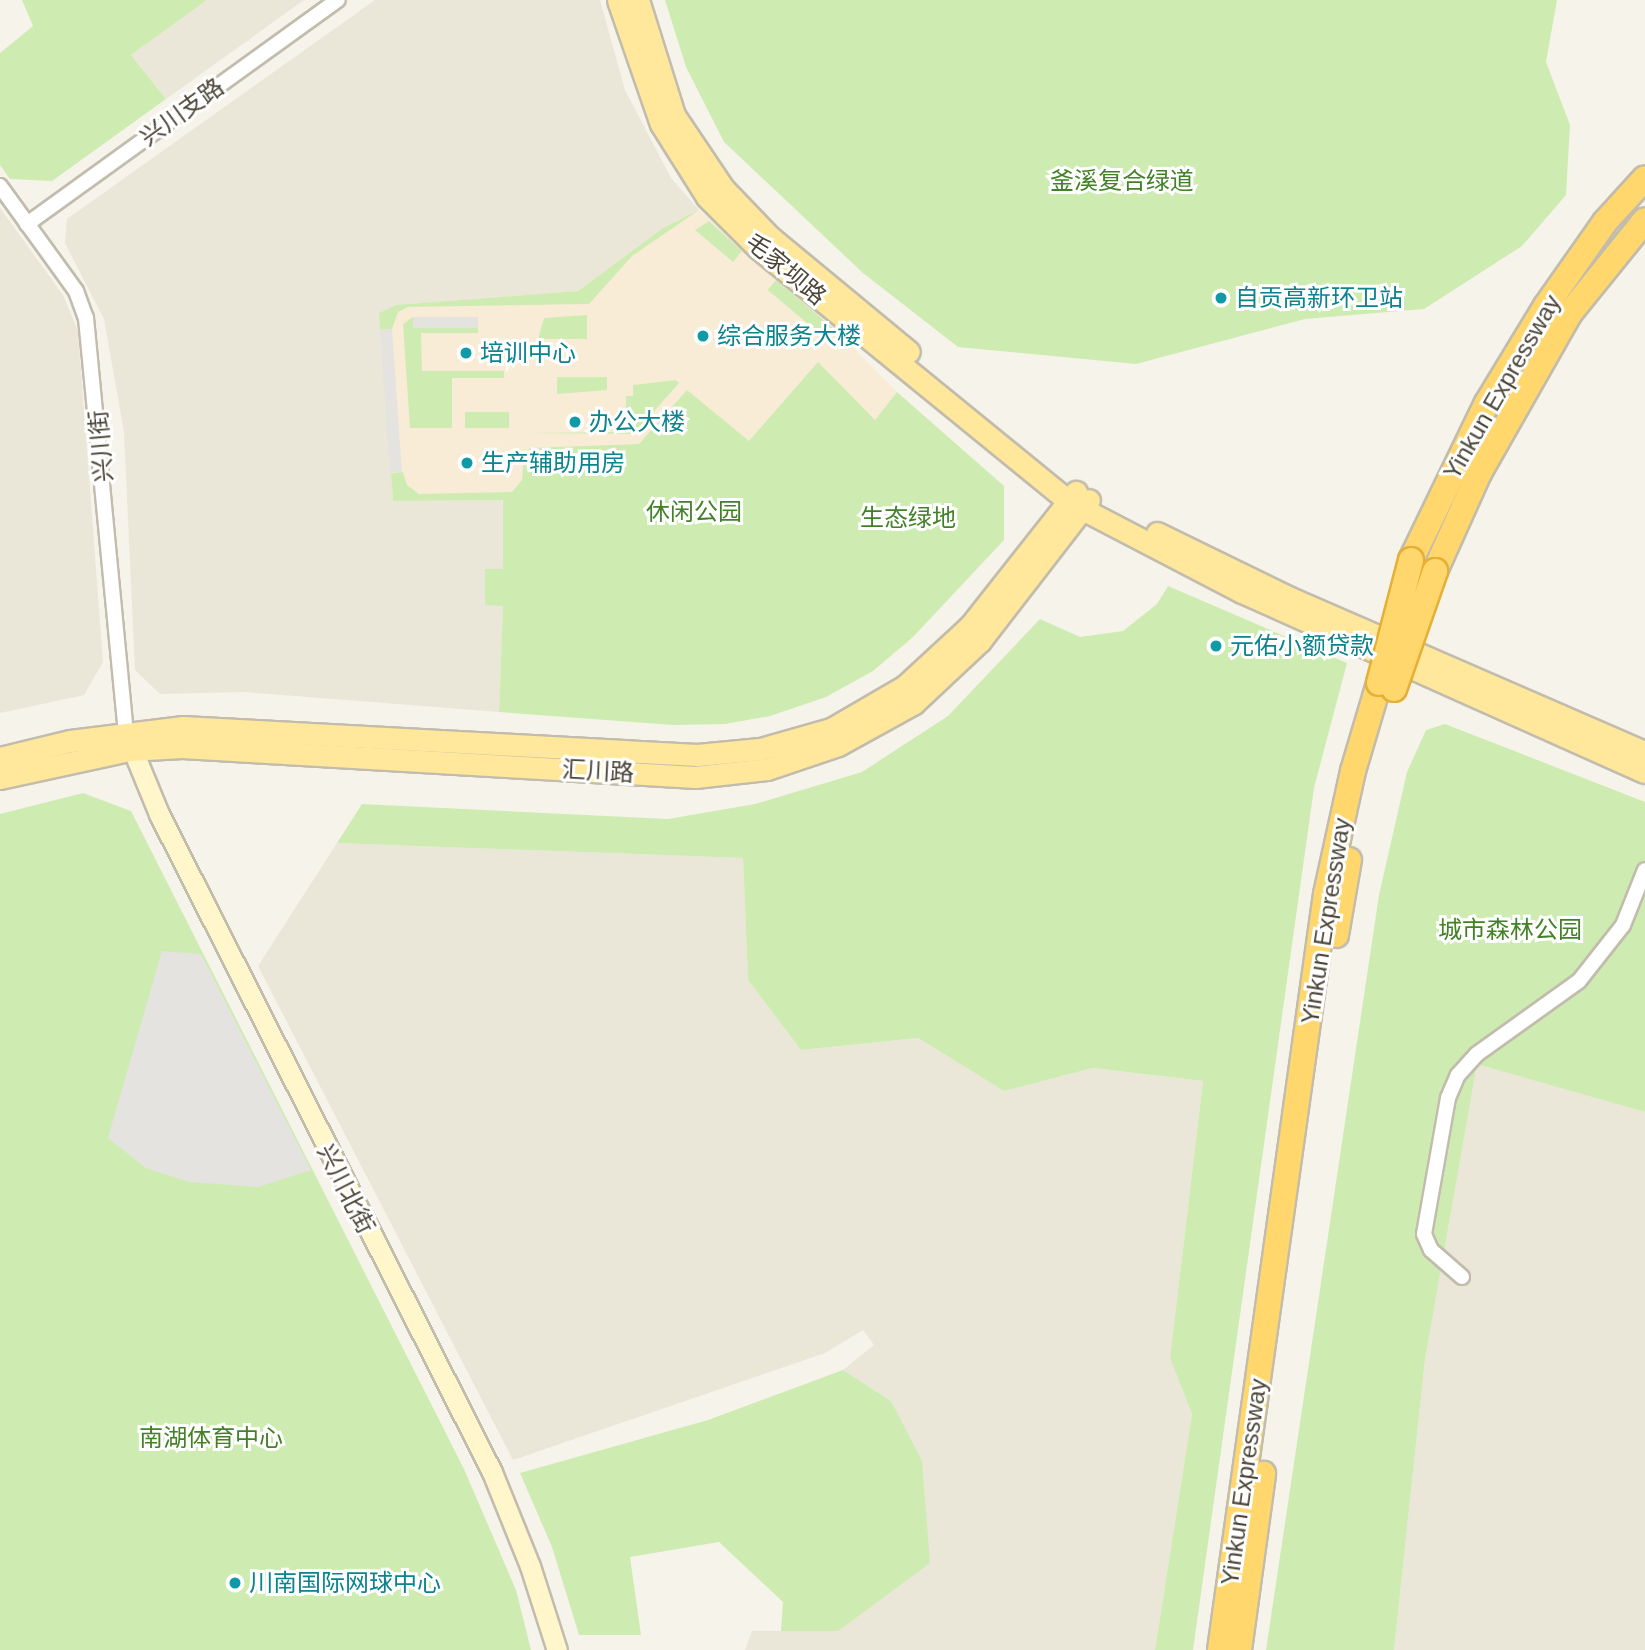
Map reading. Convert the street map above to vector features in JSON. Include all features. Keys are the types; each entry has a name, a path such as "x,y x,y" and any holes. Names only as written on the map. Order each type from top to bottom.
{"highway":[{"name":"Yinkun Expressway","path":"1239,1650 1335,940 1367,757 1387,686 1411,560 1487,404 1605,222 1645,178"},
{"name":"Yinkun Expressway","path":"1220,1650 1326,894 1387,686 1479,473 1570,313 1645,220"}],"main road":[{"name":"毛家坝路","path":"618,0 661,124 707,197 758,248 1079,501"},
{"name":"毛家坝路","path":"638,0 674,116 723,188 771,237 1079,501"},
{"name":"汇川路","path":"0,778 183,727 697,755 760,750 831,729 905,686 971,626 1079,501"},
{"path":"1079,501 1288,597 1645,752"},
{"path":"1079,501 1242,592 1645,772"},
{"name":"汇川路","path":"0,758 128,741"}],"street":[{"name":"兴川支路","path":"27,223 338,0"},
{"name":"兴川街","path":"0,186 76,291 86,318 128,741"},
{"name":"兴川北街","path":"128,741 334,1167 492,1472 530,1566 557,1650"},
{"path":"1462,1277 1431,1250 1424,1234 1448,1098 1458,1075 1477,1054 1579,981 1623,925 1645,870"}],"shaded area":[{"path":"207,0 304,0 166,99 131,55"},
{"path":"375,0 600,0 625,90 671,178 699,210 663,228 578,291 502,298 503,570 486,569 503,606 499,712 243,692 160,694 135,670 124,432 104,319 65,243 67,219"},
{"path":"0,208 63,295 78,331 103,662 84,695 0,713"},
{"path":"699,210 836,330 897,392 875,420 485,605 485,569 503,569 503,500 393,501 379,313 396,305 578,291 663,228"},
{"path":"413,317 478,317 478,328 413,328"},
{"path":"392,329 402,472 390,472 380,330"},
{"path":"337,843 743,858 748,980 801,1050 918,1038 1004,1091 1093,1068 1203,1081 1170,1358 1192,1414 1155,1650 745,1650 752,1631 838,1631 891,1401 843,1370 874,1345 863,1330 825,1353 513,1460 258,966"},
{"path":"162,951 201,954 311,1170 258,1187 189,1182 146,1168 108,1138"},
{"path":"1477,1063 1645,1112 1645,1650 1394,1650 1425,1360"}],"green space":[{"path":"22,0 207,0 131,55 166,99 52,181 10,179 0,165 0,53 33,26"},
{"name":"釜溪复合绿道","path":"665,0 1557,0 1546,62 1570,125 1566,195 1522,246 1424,309 1305,319 1136,364 958,347 863,273 724,142 686,67"},
{"path":"699,210 632,256 589,304 408,307 398,312 392,329 380,330 379,313 396,305 578,291 663,228"},
{"path":"709,221 742,251 733,262 695,230"},
{"path":"776,280 833,328 825,338 768,290"},
{"path":"587,315 587,339 538,339 544,318"},
{"path":"413,317 414,328 478,327 478,333 421,333 422,371 504,371 504,378 452,378 452,428 410,428 403,324"},
{"path":"818,362 875,420 897,392 1004,486 1004,540 913,637 873,671 826,697 770,716 725,724 673,725 499,712 503,606 485,605 485,569 503,569 503,500 393,501 391,473 403,472 407,485 419,494 512,492 522,480 524,454 530,448 639,444 687,390 749,441"},
{"path":"557,377 607,377 607,390 557,394"},
{"path":"676,380 679,383 634,434 526,433 626,432 626,396 633,396 633,385"},
{"path":"465,412 509,412 509,428 465,428"},
{"path":"1168,586 1347,663 1314,788 1193,1650 1155,1650 1192,1414 1170,1358 1203,1081 1093,1068 1004,1091 918,1038 801,1050 748,980 743,858 337,843 362,804 668,819 755,804 862,772 948,716 1040,619 1080,637 1123,631 1157,604"},
{"name":"城市森林公园","path":"1445,724 1645,802 1645,1112 1477,1064 1425,1360 1394,1650 1266,1650 1379,895 1407,772 1426,730"},
{"name":"南湖体育中心","path":"83,793 131,811 464,1469 516,1590 531,1650 0,1650 0,814"},
{"path":"843,1370 891,1401 922,1461 930,1563 838,1631 781,1631 783,1602 719,1542 630,1557 641,1635 579,1635 552,1547 520,1473 708,1420"}],"place":[{"name":"自贡高新环卫站","path":"1221,298"},
{"name":"综合服务大楼","path":"703,336"},
{"name":"培训中心","path":"466,353"},
{"name":"办公大楼","path":"575,422"},
{"name":"生产辅助用房","path":"467,463"},
{"name":"元佑小额贷款","path":"1216,646"},
{"name":"川南国际网球中心","path":"235,1583"}],"park label":[{"name":"休闲公园","path":"694,512"},
{"name":"生态绿地","path":"908,518"}]}
